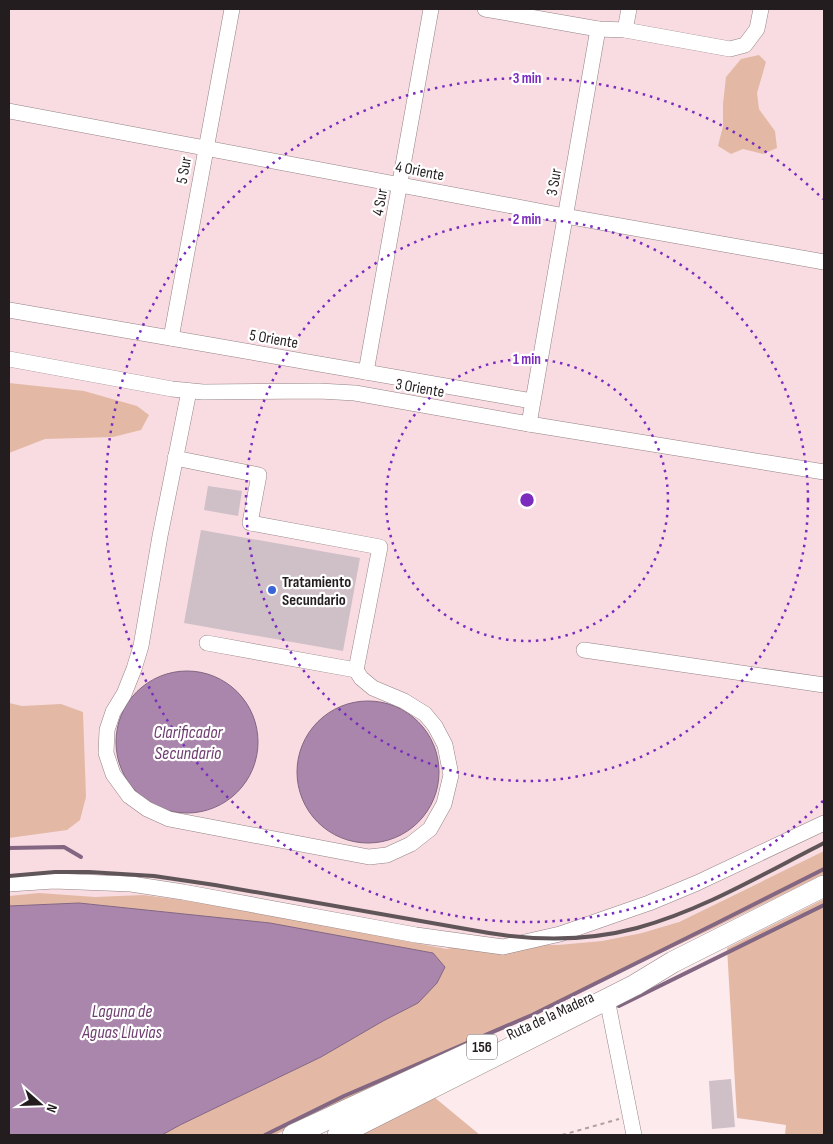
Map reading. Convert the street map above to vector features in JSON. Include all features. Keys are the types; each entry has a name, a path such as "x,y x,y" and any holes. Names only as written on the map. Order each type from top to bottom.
{"highway":[{"name":"Ruta de la Madera","path":"338,1135 635,985 673,962 824,886"},
{"name":"Ruta de la Madera","path":"294,1135 633,977 673,962"}],"lane":[{"name":"5 Sur","path":"171,338 232,9"},
{"name":"4 Sur","path":"366,372 431,9"},
{"path":"485,9 598,29 625,30 730,49 745,45 757,29 761,9"},
{"path":"625,30 629,9"},
{"name":"3 Sur","path":"529,424 598,29"},
{"name":"4 Oriente","path":"9,111 565,216 824,262"},
{"name":"5 Oriente","path":"9,310 532,401"},
{"name":"3 Oriente","path":"9,359 172,389 203,392 318,391 355,393 529,424 824,472"},
{"path":"175,458 258,475 250,524 380,547 356,670 361,678 373,688 404,701 425,714 435,726 445,745 451,775 444,804 430,829 412,844 387,855 369,857 169,819 147,809 129,796 113,774 106,753 107,730 113,712 124,694 134,669 140,646 160,536 175,458 189,390"},
{"path":"207,643 356,670"},
{"path":"584,650 824,685"},
{"path":"9,884 54,881 131,884 416,935 503,947 560,934 649,903 697,883 824,823"},
{"path":"607,999 634,1135"}],"path":[{"path":"562,1135 630,1116"}],"shaded area":[{"path":"9,9 824,9 824,851 241,1135 9,1135"},
{"path":"759,55 766,62 757,93 759,109 775,131 777,148 763,154 743,149 731,154 718,146 723,126 726,77 741,59"},
{"path":"9,383 84,391 137,406 149,415 141,430 113,437 45,439 9,453"},
{"path":"9,703 22,706 61,704 83,712 86,797 80,820 67,830 9,838"},
{"path":"824,851 824,874 710,930 275,1135 162,1135 321,1057 418,1003 433,953 270,923 79,903 9,906 9,896 39,893 95,897 143,895 304,920 447,949 462,945 558,945 602,941 642,933 679,922"},
{"path":"824,899 824,1135 785,1135 786,1125 737,1118 727,948"},
{"path":"434,1097 480,1135 359,1135"}],"water":[{"name":"Clarificador Secundario","path":"187,671 214,677 226,683 237,692 246,703 252,715 258,742 252,769 246,781 237,792 226,801 214,807 187,813 160,807 148,801 137,792 128,781 122,769 116,742 122,715 128,703 137,692 148,683 160,677"},
{"path":"368,701 395,707 407,713 418,722 427,733 433,745 439,772 433,799 427,811 418,822 407,831 395,837 368,843 341,837 329,831 318,822 309,811 303,799 297,772 303,745 309,733 318,722 329,713 341,707"},
{"name":"Laguna de Aguas Lluvias","path":"79,903 270,923 433,953 445,967 437,983 418,1003 321,1057 162,1135 9,1135 9,906"}],"building":[{"path":"208,486 242,491 238,516 204,510"},
{"name":"Tratamiento Secundario","path":"201,530 360,558 343,651 184,623"},
{"path":"731,1079 735,1127 712,1129 709,1081"}],"waterway":[{"path":"9,848 64,847 81,857"},
{"path":"265,1135 344,1096 532,1015 824,869"},
{"path":"619,1006 824,905"}],"railway":[{"path":"9,876 55,872 154,876 507,936 563,938 619,932 661,920 709,901 824,843"}],"place":[{"name":"Tratamiento Secundario","path":"272,590"}]}
